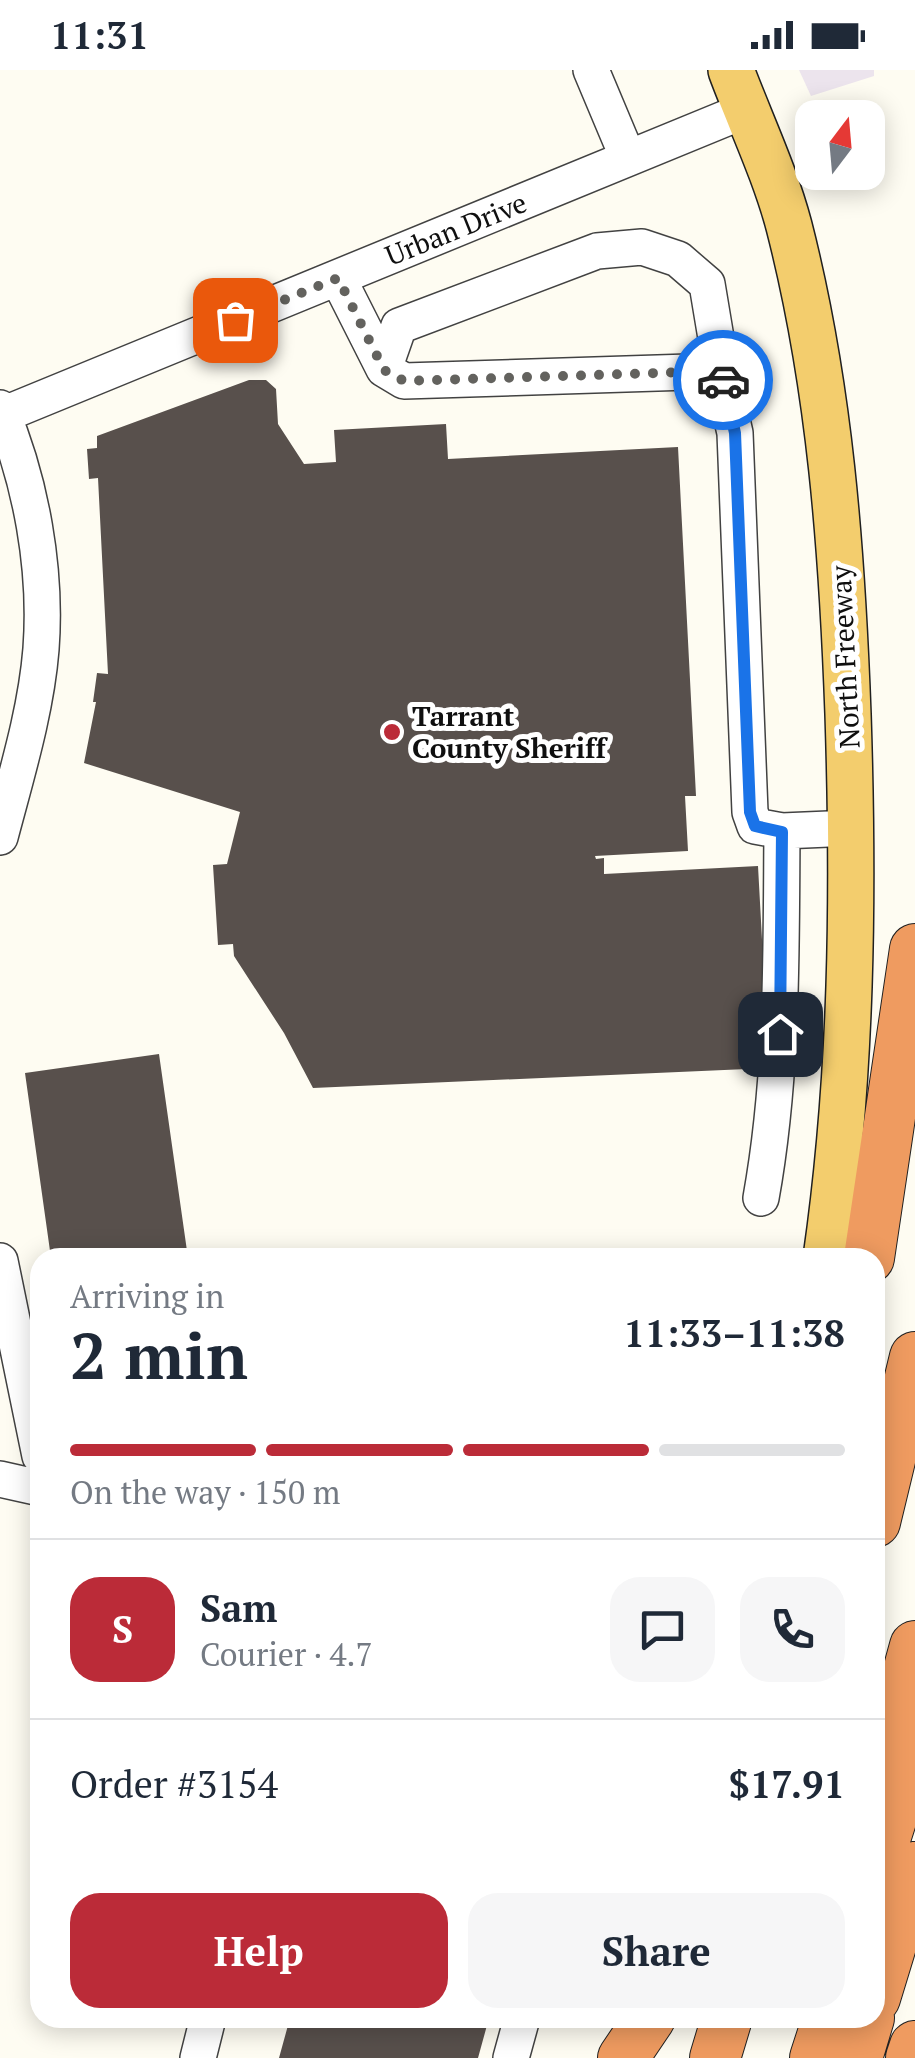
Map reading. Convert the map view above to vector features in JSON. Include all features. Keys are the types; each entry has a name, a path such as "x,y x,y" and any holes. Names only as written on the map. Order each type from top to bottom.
{"highway":[{"path":"871,1248 915,949"},
{"path":"885,1481 915,1357"},
{"path":"885,1756 915,1646"},
{"path":"885,1839 915,1747"},
{"path":"885,1965 915,1867"},
{"path":"623,2058 643,2028"},
{"path":"715,2058 724,2028"},
{"path":"816,2058 825,2028"},
{"path":"857,2058 866,2028"},
{"path":"912,2058 915,2046"}],"main road":[{"name":"North Freeway","path":"738,90 788,222 814,342 834,472 844,597 852,828 846,1067 827,1248"},
{"path":"623,2058 631,2028"}],"street":[{"path":"591,70 628,158"},
{"name":"Urban Drive","path":"1,413 628,158 738,90"},
{"path":"384,370 399,326 597,252 642,247 678,259 707,284 735,433 750,812 755,826 782,832 852,828"},
{"path":"338,278 384,370 404,381 689,372 723,380"},
{"path":"0,837 26,737 41,652 42,603 32,513 15,446 1,413"},
{"path":"761,1198 774,1128 782,832"},
{"path":"0,1261 30,1407"},
{"path":"0,1478 30,1486"},
{"path":"198,2058 206,2028"},
{"path":"511,2058 519,2028"}],"shaded area":[{"path":"799,70 874,70 874,76 811,96"}],"building":[{"name":"Tarrant County Sheriff","path":"249,380 266,380 276,389 278,424 304,464 336,462 334,430 446,424 448,459 678,447 696,796 685,796 688,851 595,856 604,858 604,874 758,866 769,1068 313,1088 284,1033 234,956 233,944 218,945 213,865 227,864 240,812 84,763 96,702 97,673 108,674 98,478 89,479 87,449 97,448 97,436"},
{"path":"159,1054 187,1248 50,1248 25,1073"},
{"path":"287,2028 486,2028 478,2058 279,2058"}],"way so far":[{"path":"235,320 338,278 384,370 404,381 689,372 723,380"}],"place":[{"name":"Tarrant County Sheriff","path":"392,732"}],"route":[{"path":"723,380 735,433 750,812 755,826 782,832 780,1034"}]}
